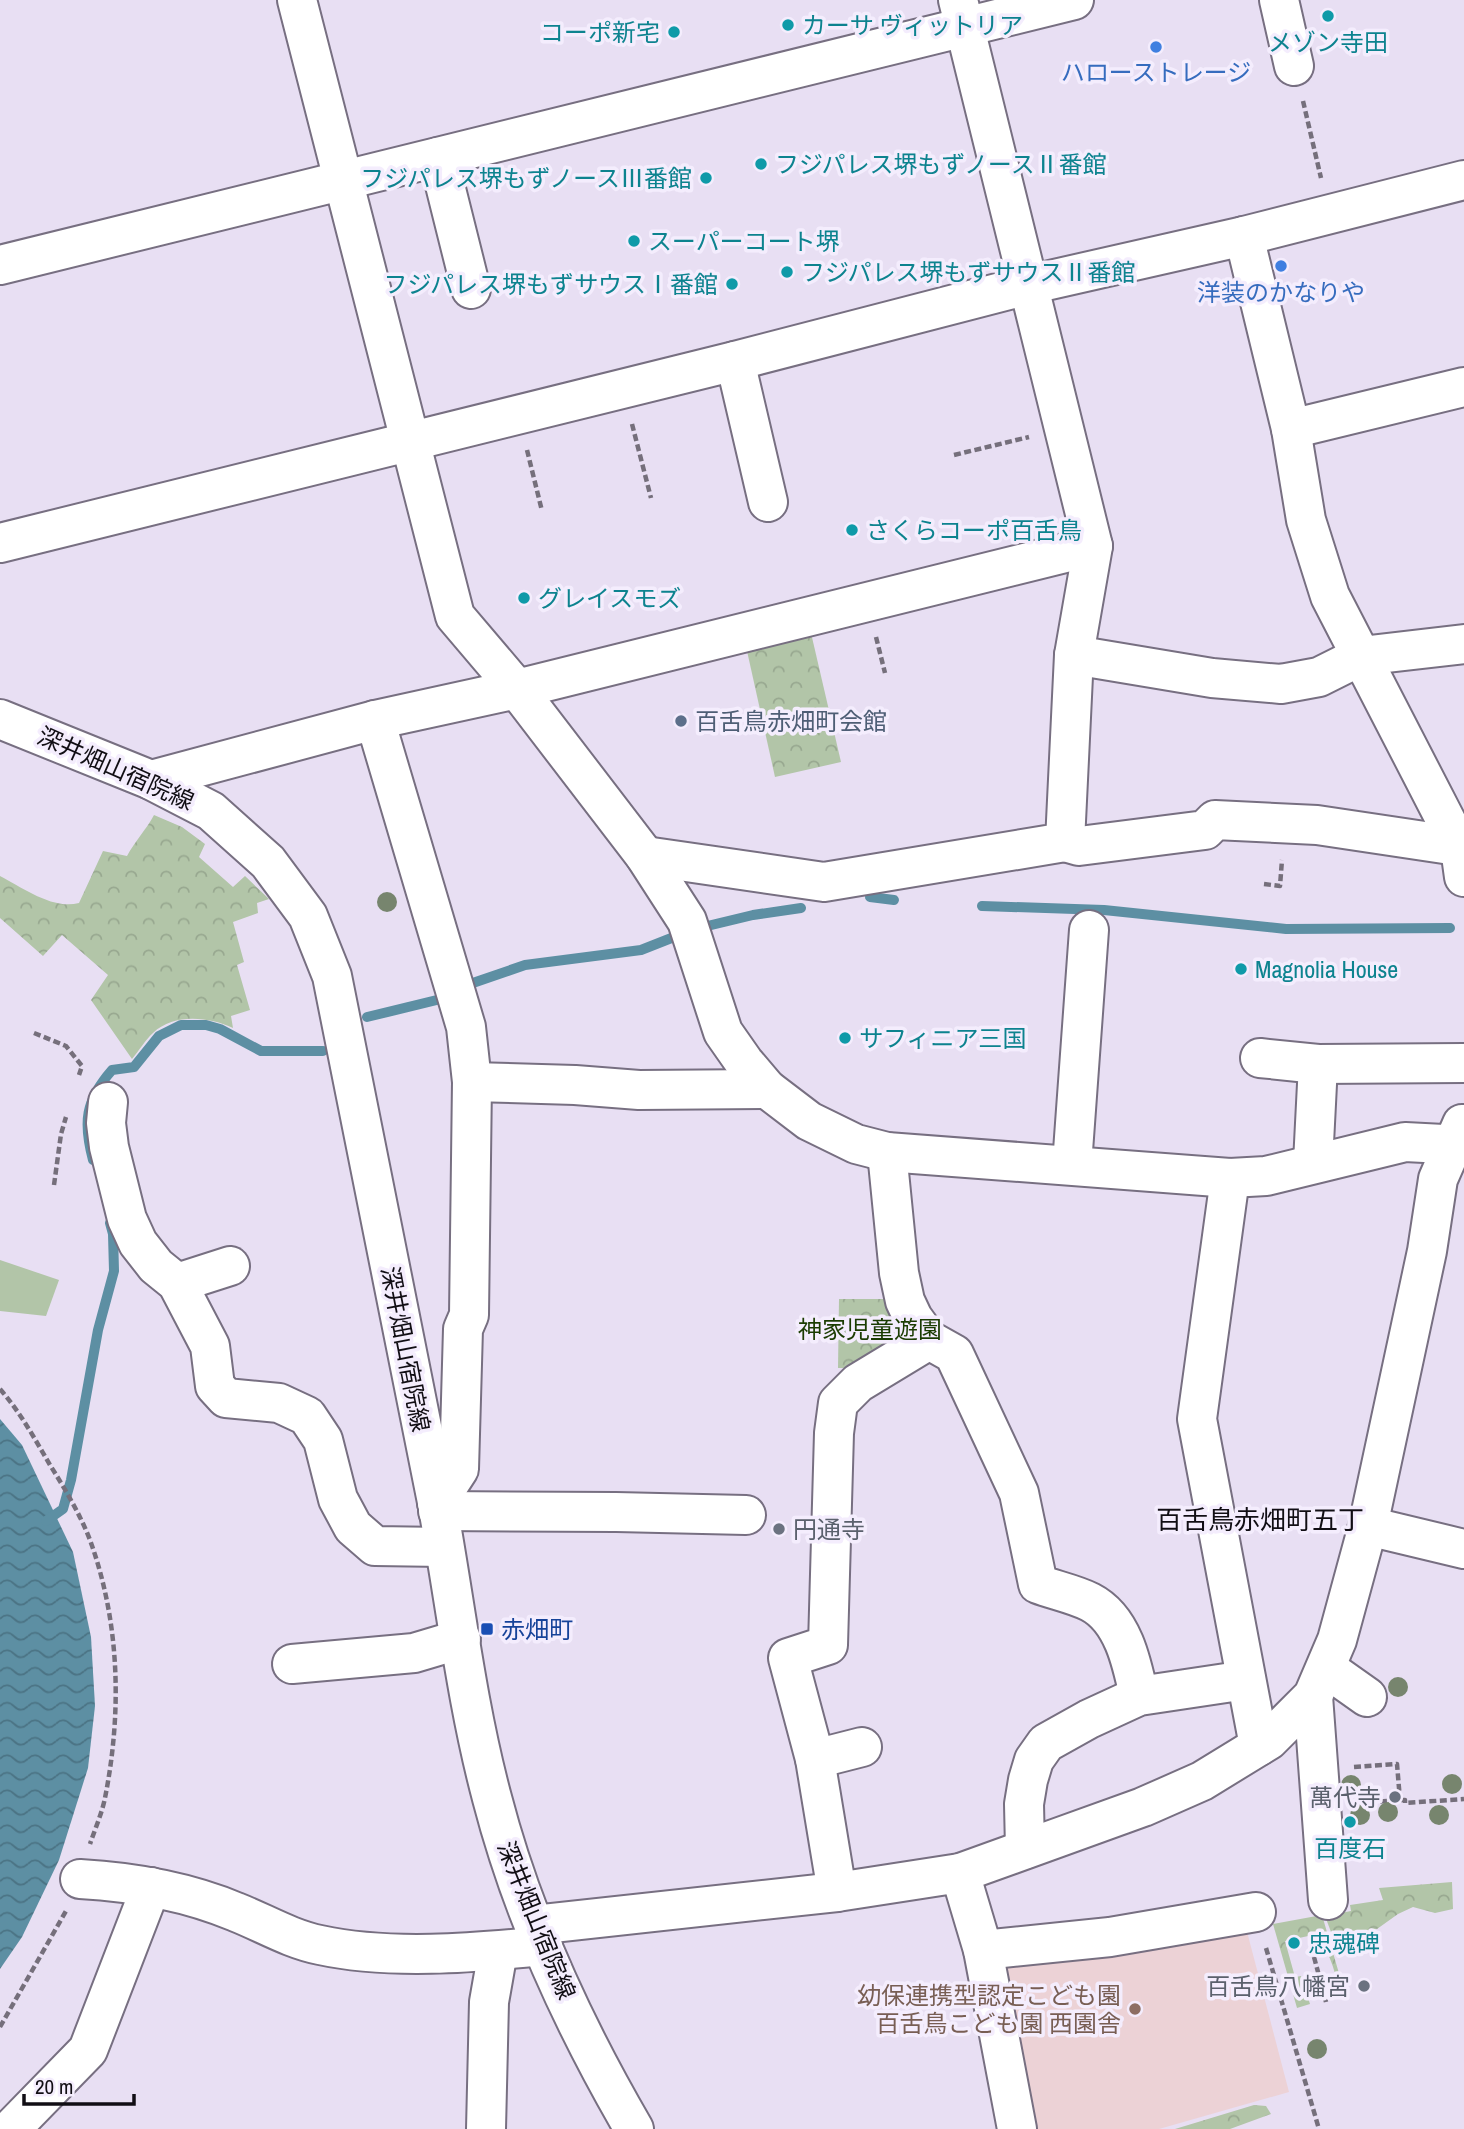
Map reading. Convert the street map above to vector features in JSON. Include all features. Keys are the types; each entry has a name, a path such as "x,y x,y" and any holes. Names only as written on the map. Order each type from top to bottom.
{"street":[{"path":"297,0 455,616 517,689 645,856 687,921 723,1032 767,1089 809,1121 856,1144 887,1152 1230,1178 1266,1176 1405,1142 1460,1136"},
{"path":"0,265 438,157 961,13 1074,0"},
{"path":"1279,0 1294,66"},
{"path":"961,13 1093,547 1074,655 1065,842"},
{"path":"438,157 471,289"},
{"path":"0,543 624,389 1028,285 1244,236 1464,180"},
{"path":"1244,236 1291,429 1306,520 1331,596 1463,857"},
{"path":"735,361 768,502"},
{"path":"1291,429 1464,387"},
{"path":"151,780 376,720 517,689 1093,547"},
{"path":"1074,655 1212,678 1281,684 1319,677 1361,656 1464,644"},
{"name":"深井畑山宿院線","path":"0,719 151,780 211,811 268,862 308,916 332,976 440,1520 473,1718 492,1798 517,1882 538,1935 580,2026 634,2129"},
{"path":"376,720 466,1027 472,1082 469,1315 463,1329 458,1469 440,1520"},
{"path":"645,856 824,882 1065,842 1079,846 1205,830 1215,820 1317,825 1463,857"},
{"path":"1072,1165 1088,930"},
{"path":"1260,1058 1318,1064 1464,1063"},
{"path":"1313,1163 1318,1064"},
{"path":"472,1082 639,1090 767,1089"},
{"path":"108,1102 106,1123 109,1147 127,1219 138,1243 156,1266 177,1283 211,1346 215,1385 226,1398 279,1403 307,1416 323,1440 338,1499 353,1527 376,1546 440,1520 616,1512 746,1516"},
{"path":"80,1879 151,1887 225,1908 318,1945 361,1952 498,1951 538,1935 960,1872 1202,1781 1269,1740 1319,1682 1337,1640 1368,1526 1427,1251 1438,1179 1460,1136"},
{"path":"887,1152 905,1301 929,1340 954,1354 1019,1493 1038,1584 1090,1602 1110,1616 1133,1668 1139,1696"},
{"path":"1230,1178 1197,1419 1259,1746"},
{"path":"177,1283 230,1265"},
{"path":"837,1892 815,1759 788,1658 828,1645 831,1505 838,1403 858,1383 929,1340"},
{"path":"1368,1526 1464,1549"},
{"path":"292,1664 414,1653 461,1639"},
{"path":"1025,1849 1024,1804 1028,1780 1034,1760 1046,1743 1139,1696 1247,1681"},
{"path":"1319,1682 1367,1697"},
{"path":"1319,1682 1328,1900"},
{"path":"815,1759 862,1747"},
{"path":"960,1872 983,1950 1017,2129"},
{"path":"11,2129 88,2050 151,1887"},
{"path":"983,1950 1110,1937 1256,1912"},
{"path":"486,2129 489,2002 498,1951"}],"path":[{"path":"1294,66 1329,214"},
{"path":"624,389 650,498"},
{"path":"519,415 542,511"},
{"path":"954,455 1064,428"},
{"path":"34,1033 66,1046 82,1066 78,1077"},
{"path":"54,1185 61,1134 68,1112"},
{"path":"0,1390 22,1418 67,1493 89,1538 108,1599 115,1643 113,1736 104,1799 80,1879 52,1939 0,2027"},
{"path":"1350,1767 1397,1763 1400,1800"},
{"path":"1352,1804 1464,1799"},
{"path":"1256,1912 1319,2129"},
{"path":"1314,1958 1326,2002"}],"shaded area":[{"name":"幼保連携型認定こども園 百舌鳥こども園 西園舎","path":"1245,1924 1289,2092 1159,2129 1029,2129 995,1970 1006,1956"}],"green space":[{"path":"811,633 841,762 775,777 747,651"},
{"path":"154,815 182,827 205,844 199,857 233,887 245,876 269,899 257,903 258,913 233,922 244,962 237,965 250,1010 231,1016 233,1028 203,1019 171,1022 153,1033 132,1059 91,1000 108,975 62,935 43,956 0,918 0,876 49,901 79,903 103,851 127,856"},
{"path":"0,1260 59,1280 46,1316 0,1311"},
{"name":"神家児童遊園","path":"839,1299 890,1299 911,1342 856,1368 838,1368"},
{"path":"1452,1882 1453,1909 1435,1913 1413,1907 1377,1929 1359,1933 1357,1951 1337,1948 1325,1916 1351,1911 1350,1905 1383,1900 1379,1888"},
{"path":"1322,1915 1345,1994 1341,1996 1328,1955 1313,1935 1285,1941 1295,1977 1301,1976 1310,2004 1297,2008 1273,1924"},
{"path":"1254,2105 1266,2106 1271,2114 1230,2129 1175,2129"}],"water":[{"path":"0,1419 22,1445 73,1552 91,1637 95,1706 88,1768 59,1860 22,1937 0,1969"}],"waterway":[{"path":"870,897 894,900"},
{"path":"982,906 1104,910 1286,929 1450,928"},
{"path":"699,928 753,915 801,908"},
{"path":"367,1017 445,998 467,985 525,965 641,950 674,937"},
{"path":"93,1160 87,1123 91,1102 103,1081 112,1070 134,1067 159,1036 181,1025 206,1025 220,1029 261,1051 323,1051"},
{"path":"46,1521 63,1509 71,1480 98,1330 114,1271 110,1223"}],"place":[{"name":"メゾン寺田","path":"1328,16"},
{"name":"カーサ ヴィットリア","path":"788,25"},
{"name":"コーポ新宅","path":"674,32"},
{"name":"ハローストレージ","path":"1156,47"},
{"name":"フジパレス堺もずノースⅡ番館","path":"761,164"},
{"name":"フジパレス堺もずノースⅢ番館","path":"706,178"},
{"name":"スーパーコート堺","path":"634,241"},
{"name":"洋装のかなりや","path":"1281,266"},
{"name":"フジパレス堺もずサウスⅡ番館","path":"787,272"},
{"name":"フジパレス堺もずサウスⅠ番館","path":"732,284"},
{"name":"さくらコーポ百舌鳥","path":"852,530"},
{"name":"グレイスモズ","path":"524,598"},
{"name":"百舌鳥赤畑町会館","path":"681,721"},
{"name":"Magnolia House","path":"1241,969"},
{"name":"サフィニア三国","path":"845,1038"},
{"name":"円通寺","path":"779,1529"},
{"name":"赤畑町","path":"487,1629"},
{"name":"萬代寺","path":"1395,1797"},
{"name":"百度石","path":"1350,1822"},
{"name":"忠魂碑","path":"1294,1943"},
{"name":"百舌鳥八幡宮","path":"1364,1986"},
{"name":"幼保連携型認定こども園 百舌鳥こども園 西園舎","path":"1135,2009"}],"district":[{"name":"百舌鳥赤畑町五丁","path":"1260,1519"}]}
